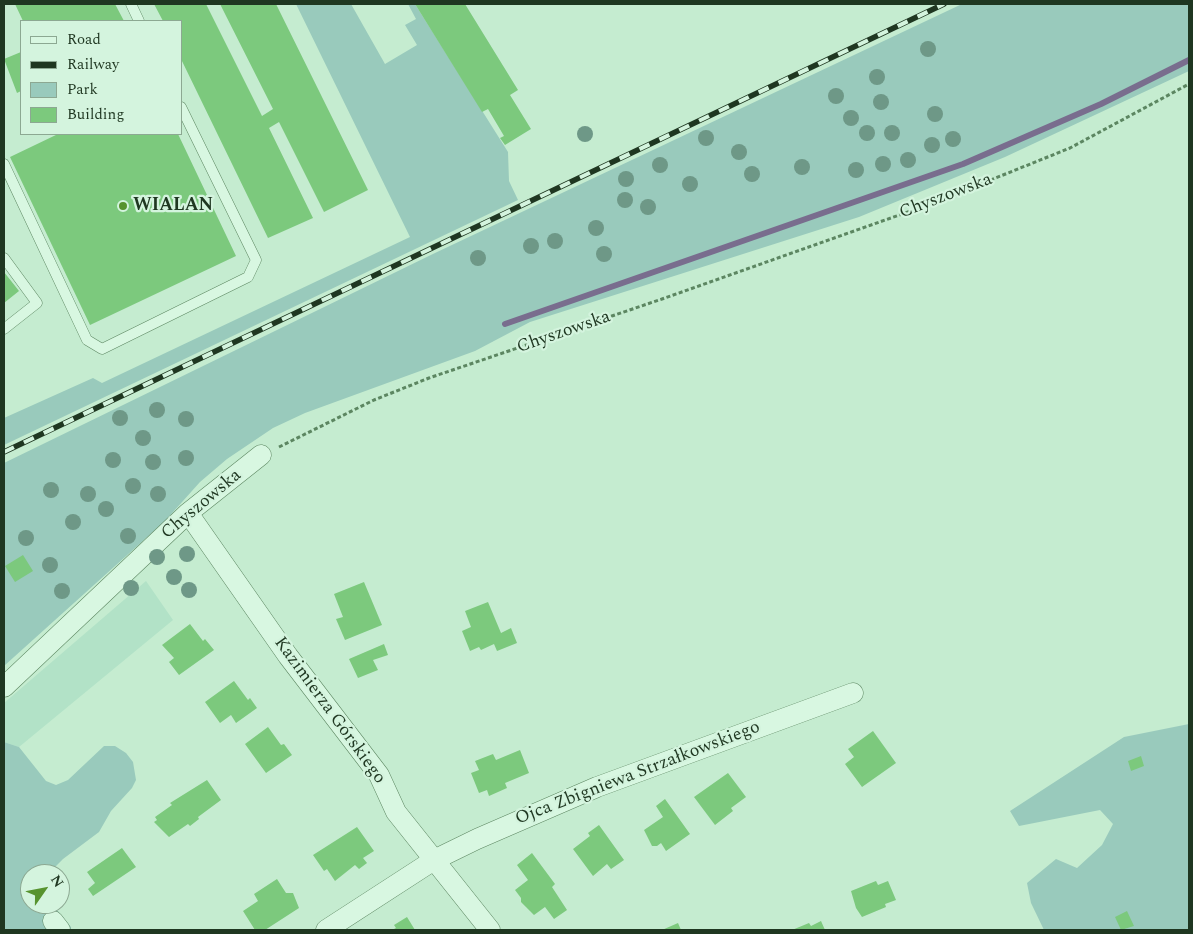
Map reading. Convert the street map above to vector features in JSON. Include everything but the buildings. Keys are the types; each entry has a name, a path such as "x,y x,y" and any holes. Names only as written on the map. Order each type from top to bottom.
{"street":[{"name":"Chyszowska","path":"4,687 188,514 261,455"},
{"name":"Kazimierza Górskiego","path":"188,514 288,656 379,775 396,812 490,930"},
{"name":"Ojca Zbigniewa Strzałkowskiego","path":"326,930 434,860 596,787 853,693"}],"lane":[{"path":"131,4 139,20"},
{"path":"4,164 87,340 102,349 248,277 256,260 182,109"},
{"path":"4,258 37,303 4,329"}],"path":[{"name":"Chyszowska","path":"261,455 374,400 429,378 662,299 936,202 1070,148 1189,84"}],"green space":[{"path":"296,4 351,4 385,64 417,45 405,25 416,19 408,4 415,4 508,152 509,181 518,200 4,445 4,418 93,378 102,383 410,237"},
{"path":"962,4 1189,4 1189,71 1005,157 859,217 530,322 475,351 305,413 273,428 227,459 200,482 165,521 4,666 4,463 435,253"},
{"path":"146,581 173,620 19,747 4,742 4,703"},
{"path":"1189,724 1189,930 1044,930 1031,903 1027,883 1056,859 1077,868 1102,845 1113,824 1100,810 1019,826 1010,811 1124,737"},
{"path":"4,742 19,747 46,781 56,785 68,780 104,746 115,746 126,753 133,762 136,780 132,788 111,811 99,832 58,864 20,864 20,914 60,914 71,927 71,930 4,930"}],"waterway":[{"path":"505,324 963,164 1101,104 1189,60"}],"railway":[{"path":"4,452 944,4"}],"place":[{"name":"WIALAN","path":"123,206"}]}
